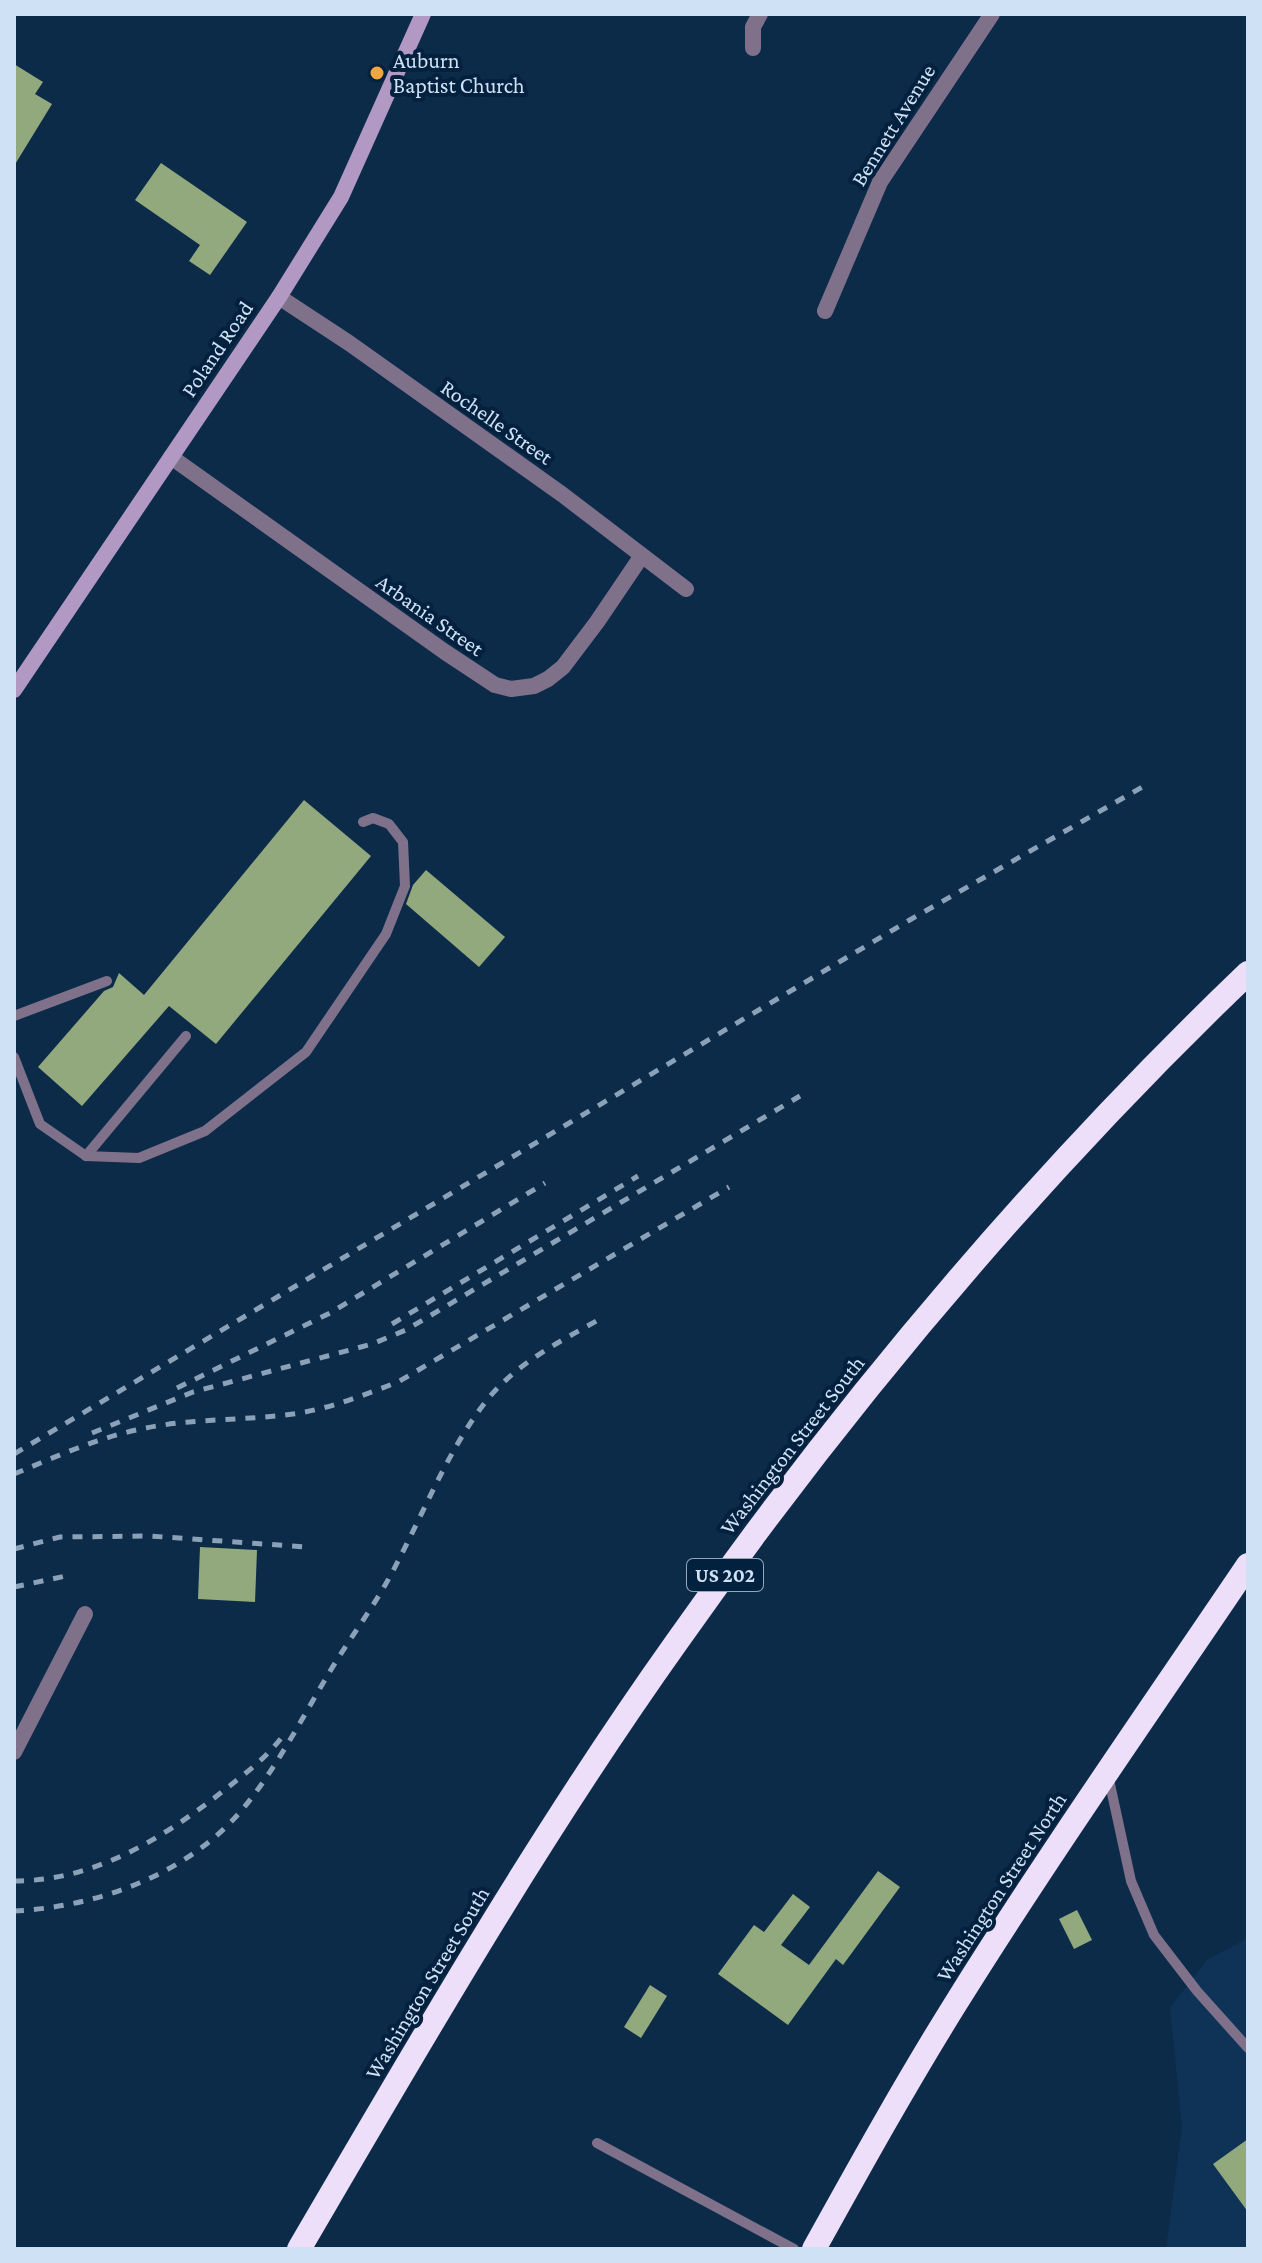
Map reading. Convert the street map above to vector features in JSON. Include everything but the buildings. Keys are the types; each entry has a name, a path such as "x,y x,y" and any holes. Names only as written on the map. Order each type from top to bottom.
{"highway":[{"name":"Washington Street South","path":"299,2249 453,1987 558,1819 674,1645 739,1555 842,1419 995,1239 1106,1117 1248,973"},
{"name":"Washington Street North","path":"814,2249 883,2124 956,2004 1107,1772 1248,1565"}],"street":[{"name":"Poland Road","path":"14,690 279,297 341,197 423,14"},
{"path":"753,48 753,27 760,14"},
{"name":"Bennett Avenue","path":"825,311 880,182 992,14"},
{"name":"Rochelle Street","path":"279,297 563,495 686,589"},
{"name":"Arbania Street","path":"171,457 466,667 495,685 511,689 534,686 563,667 641,557"},
{"path":"14,1752 85,1614"}],"lane":[{"path":"14,1057 40,1124 86,1156 139,1158 205,1131 306,1052 386,934 405,886 403,842 389,824 373,818 363,822"},
{"path":"14,1016 107,981"},
{"path":"86,1156 186,1036"},
{"path":"1107,1772 1131,1881 1154,1935 1197,1991 1248,2048"},
{"path":"597,2143 794,2249"}],"shaded area":[{"path":"1248,1938 1248,2249 1166,2249 1182,2127 1170,2008 1207,1960"}],"railway":[{"path":"14,1454 908,921 1144,786"},
{"path":"92,1433 193,1392 372,1344 406,1330 800,1096"},
{"path":"392,1324 638,1176"},
{"path":"177,1388 330,1313 545,1183"},
{"path":"14,1474 108,1437 160,1425 306,1412 398,1382 729,1187"},
{"path":"14,1911 77,1903 138,1884 167,1870 219,1834 241,1811 277,1762 389,1579 449,1459 487,1400 525,1364 600,1319"},
{"path":"14,1549 60,1537 150,1536 306,1547"},
{"path":"14,1587 66,1576"},
{"path":"14,1881 73,1873 128,1853 179,1823 242,1777 282,1737"}],"place":[{"name":"Auburn Baptist Church","path":"377,73"}]}
